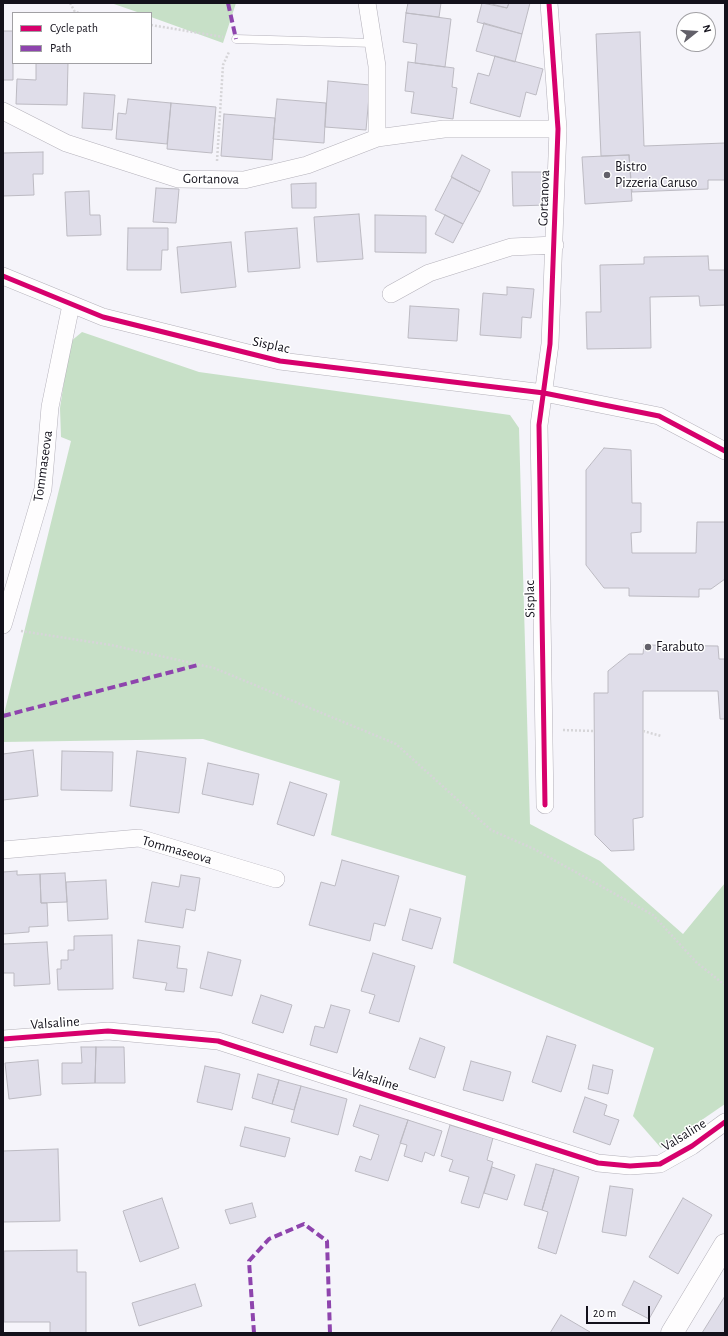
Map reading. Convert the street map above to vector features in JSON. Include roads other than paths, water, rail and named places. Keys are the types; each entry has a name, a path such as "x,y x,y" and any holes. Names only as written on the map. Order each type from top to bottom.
{"main road":[{"path":"672,1333 725,1244"}],"street":[{"path":"367,3 377,66 377,138"},
{"name":"Gortanova","path":"544,393 550,344 555,245 558,130 549,3"},
{"name":"Gortanova","path":"3,111 66,143 178,179 244,180 307,165 377,138 444,129 558,130"},
{"name":"Gortanova","path":"391,294 429,273 511,247 555,245"},
{"name":"Sisplac","path":"3,276 103,317 280,361 544,393 659,416 725,451"},
{"name":"Tommaseova","path":"11,628 43,489 50,407 71,305"},
{"name":"Sisplac","path":"544,393 539,425 545,805"},
{"name":"Tommaseova","path":"3,850 140,838 276,880"},
{"name":"Valsaline","path":"3,1039 108,1031 218,1041 598,1163 630,1166 660,1164 692,1146 725,1122"}],"lane":[{"path":"236,39 373,43"}],"place":[{"name":"Bistro Pizzeria Caruso","path":"607,175"},
{"name":"Farabuto","path":"648,647"}]}
